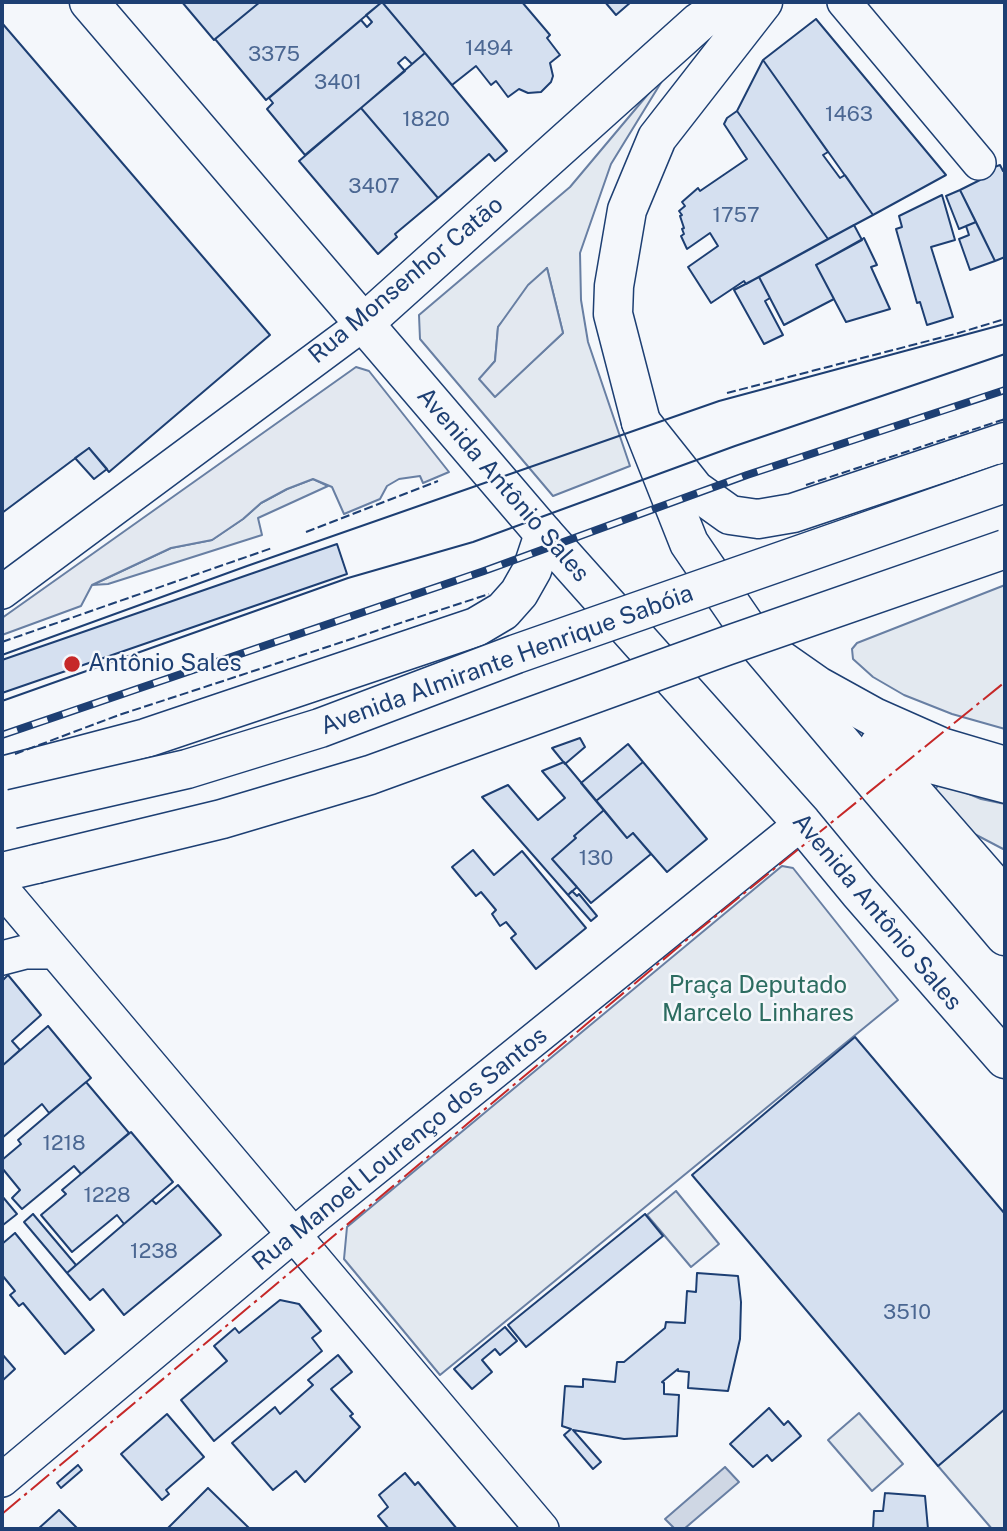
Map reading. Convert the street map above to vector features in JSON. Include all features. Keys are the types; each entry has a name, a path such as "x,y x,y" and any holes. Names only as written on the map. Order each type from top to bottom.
{"main road":[{"name":"Avenida Antônio Sales","path":"89,2 544,534 802,823 1005,1059"},
{"name":"Rua Monsenhor Catão","path":"363,324 699,22 729,2"},
{"path":"763,2 657,138 627,210 614,286 613,314 641,422 689,543 758,644 1005,936"},
{"path":"641,422 695,489 730,515 758,519 793,513 1005,442"},
{"name":"Avenida Almirante Henrique Sabóia","path":"5,799 187,769 320,728 516,654 1005,483"},
{"path":"5,799 146,738 476,627 503,611 519,593 532,570 544,534"},
{"path":"19,868 222,819 370,775 726,646 1005,549"},
{"path":"758,644 818,686 874,717 944,748 1005,766"},
{"path":"964,1014 1005,1075"}],"street":[{"path":"844,2 979,163"},
{"name":"Rua Monsenhor Catão","path":"2,592 363,324"},
{"path":"1005,786 933,767 877,744 876,746 1005,894"},
{"name":"Rua Manoel Lourenço dos Santos","path":"2,1480 293,1235 802,823"},
{"path":"2,889 542,1529"},
{"path":"2,958 25,952 55,952"}],"green space":[{"path":"670,68 611,164 580,253 581,300 588,342 630,466 553,496 420,339 419,315 570,187","holes":["547,268 563,333 495,396 480,379 495,361 498,327"]},
{"path":"313,479 328,486 258,518 262,535 108,584 92,585 171,548 212,540 261,503"},
{"path":"1005,585 1005,729 952,714 904,695 873,677 853,659 852,649 857,643"},
{"path":"940,782 981,799 1005,804 1005,850 963,828 932,795"},
{"name":"Praça Deputado Marcelo Linhares","path":"782,866 793,868 898,1000 440,1375 344,1259 347,1227"},
{"path":"676,1191 719,1244 691,1267 647,1215"},
{"path":"1005,1409 1005,1529 992,1529 938,1466"},
{"path":"859,1413 903,1464 872,1491 828,1440"}],"shaded area":[{"path":"547,268 563,333 495,397 479,379 495,361 498,327 528,285"},
{"path":"356,367 369,371 449,472 423,483 420,476 399,479 387,486 380,499 344,514 332,487 313,479 261,503 212,540 171,548 92,585 81,606 2,635 2,618"},
{"path":"725,1467 739,1482 684,1529 675,1529 665,1519"}],"building":[{"path":"182,2 260,2 214,40"},
{"path":"260,2 382,2 266,100 215,39"},
{"path":"382,2 522,2 550,35 547,38 560,55 550,63 553,76 551,82 541,92 528,93 519,89 508,97 496,81 491,85 476,66 452,85"},
{"path":"382,2 425,53 412,64 405,57 398,63 405,71 305,155 267,109 273,103 269,98 361,20 367,27 372,22 366,15"},
{"path":"605,2 631,2 616,15"},
{"path":"816,19 946,175 873,215 763,60"},
{"path":"2,23 270,335 109,472 89,448 2,513"},
{"path":"425,53 507,151 495,161 489,154 438,198 361,108"},
{"path":"763,60 828,152 823,155 840,178 845,175 873,215 828,239 737,111"},
{"path":"361,108 438,198 395,234 397,237 378,254 299,161"},
{"path":"737,111 828,239 746,284 744,281 711,303 688,267 718,246 710,233 687,249 681,236 684,234 684,228 679,211 685,206 682,202 698,188 700,191 747,159 724,124 727,118"},
{"path":"1000,165 1003,171 1005,170 1005,257 995,261 960,190 980,180 977,173"},
{"path":"960,190 976,222 959,229 946,196"},
{"path":"942,195 955,240 931,247 953,317 927,325 920,302 917,303 896,229 902,227 899,216"},
{"path":"976,222 995,261 970,270 959,239 969,235 966,226"},
{"path":"854,225 862,240 816,265 834,299 784,325 759,277"},
{"path":"864,238 877,265 871,267 890,309 846,322 816,265"},
{"path":"759,277 770,298 765,301 783,335 764,344 734,290"},
{"path":"89,448 107,469 94,479 75,458"},
{"name":"Antônio Sales","path":"337,544 347,574 2,693 2,660"},
{"path":"580,738 585,747 565,764 552,748"},
{"path":"628,744 643,762 596,801 581,783"},
{"path":"564,762 604,810 552,859 577,887 568,895 482,797 508,785 538,820 565,798 542,771"},
{"path":"643,762 707,839 667,872 633,833 627,838 596,801"},
{"path":"604,810 627,838 633,833 651,854 591,903 552,859"},
{"path":"473,850 494,875 522,851 586,928 536,969 511,938 516,934 506,922 500,926 492,914 496,910 481,892 476,896 452,867"},
{"path":"572,891 577,896 579,894 597,916 591,921 568,895"},
{"path":"8,975 41,1015 12,1041 20,1050 2,1066 2,981"},
{"path":"48,1026 91,1078 49,1113 42,1104 2,1138 2,1066"},
{"path":"855,1037 1005,1214 1005,1409 938,1466 692,1175"},
{"path":"86,1082 129,1133 81,1174 74,1166 22,1209 12,1198 20,1190 2,1168 2,1160 21,1144 18,1140"},
{"path":"131,1132 173,1182 124,1224 117,1215 72,1252 41,1215 66,1194 62,1190"},
{"path":"178,1185 221,1235 124,1315 103,1289 90,1300 67,1273 152,1200 156,1204"},
{"path":"2,1196 17,1214 3,1225 2,1223"},
{"path":"33,1214 76,1265 67,1273 24,1222"},
{"path":"645,1214 663,1236 526,1347 508,1325"},
{"path":"15,1233 94,1330 65,1354 23,1303 19,1306 10,1295 15,1291 2,1275 2,1244"},
{"path":"697,1273 738,1276 741,1302 740,1339 728,1391 688,1388 689,1372 678,1369 662,1382 664,1394 679,1395 677,1436 624,1439 573,1430 601,1462 593,1469 564,1435 571,1429 562,1426 565,1386 583,1387 583,1379 615,1382 617,1362 624,1362 665,1328 666,1322 685,1323 687,1291 696,1292"},
{"path":"280,1300 299,1304 321,1331 312,1338 322,1351 214,1441 181,1400 227,1361 214,1346 235,1328 239,1333"},
{"path":"505,1327 517,1341 500,1355 495,1349 482,1360 492,1372 472,1389 454,1369"},
{"path":"2,1354 15,1369 2,1381"},
{"path":"338,1355 352,1372 331,1389 353,1414 350,1416 360,1427 305,1482 296,1471 273,1490 232,1443 275,1407 280,1414 313,1385 308,1380"},
{"path":"769,1408 784,1425 788,1421 801,1436 772,1461 767,1455 753,1467 730,1444"},
{"path":"167,1414 204,1457 166,1490 169,1494 162,1500 121,1454"},
{"path":"78,1465 82,1470 61,1488 57,1483"},
{"path":"405,1473 415,1485 418,1482 457,1529 389,1529 378,1516 388,1507 379,1495"},
{"path":"208,1488 250,1529 167,1529"},
{"path":"885,1493 925,1496 928,1529 873,1529 874,1511 883,1511"},
{"path":"59,1510 78,1529 38,1529"}],"tram line":[{"path":"2,655 719,401 1005,324"},
{"path":"2,701 348,578 473,542 735,446 1005,354"}],"railway":[{"path":"2,735 484,571 747,475 1005,390"}],"fence":[{"path":"727,393 1005,319"},
{"path":"806,485 1005,419"},
{"path":"306,532 438,481"},
{"path":"2,642 272,548"},
{"path":"15,754 119,715 489,594"}],"power":[{"path":"2,1514 695,933 1005,682"}],"place":[{"name":"Antônio Sales","path":"72,664"}]}
